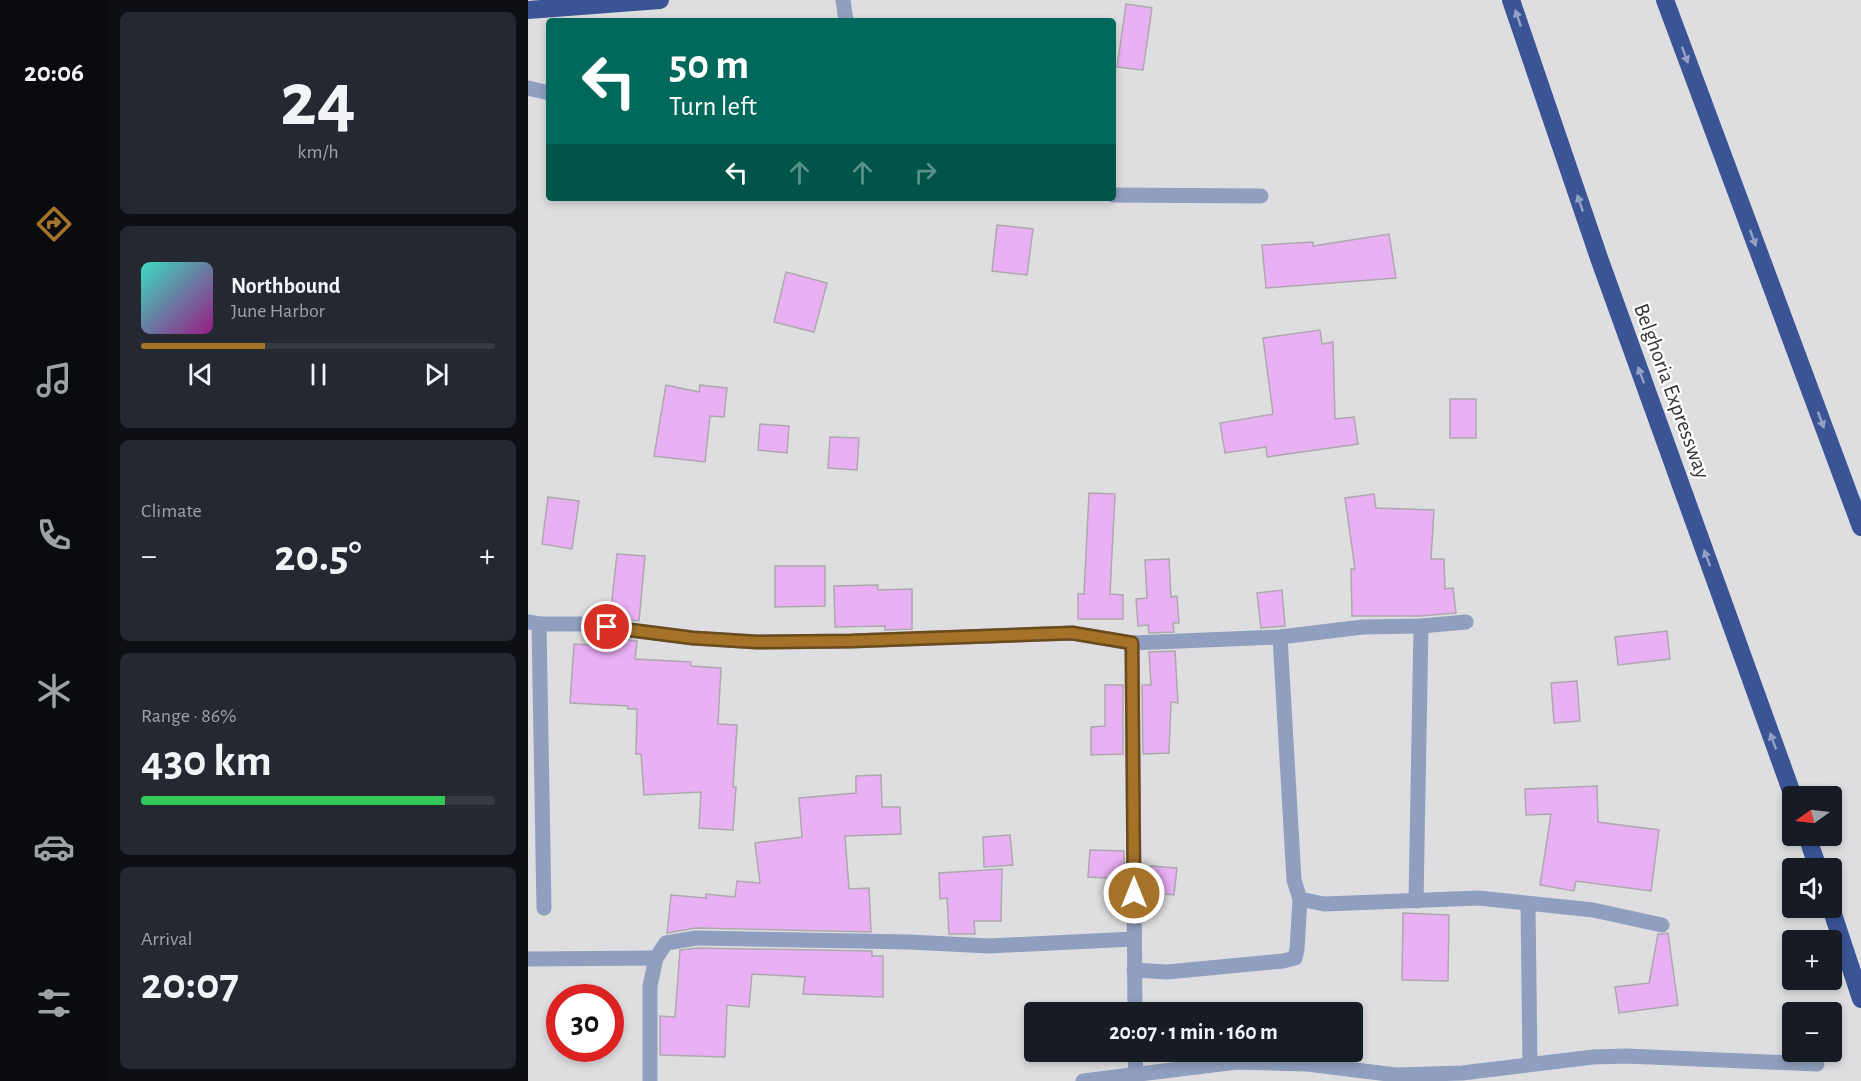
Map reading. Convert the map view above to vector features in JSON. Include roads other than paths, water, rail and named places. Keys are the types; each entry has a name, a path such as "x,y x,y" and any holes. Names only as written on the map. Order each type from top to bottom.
{"highway":[{"path":"528,10 660,0"},
{"name":"Belghoria Expressway","path":"1512,0 1599,258 1789,786"},
{"path":"1665,0 1861,528"},
{"path":"1834,918 1861,999"}],"street":[{"path":"843,0 846,18"},
{"path":"528,88 546,92"},
{"path":"1116,195 1261,196"},
{"path":"544,908 533,623 581,624 693,638 757,642 1072,633 1132,643 1280,638 1363,627 1421,626 1466,622"},
{"path":"1416,901 1421,626"},
{"path":"1134,970 1167,972 1295,958 1300,899 1294,880 1280,638"},
{"path":"1132,643 1135,1002"},
{"path":"1300,899 1324,904 1479,898 1593,910 1662,925"},
{"path":"1528,904 1530,1064"},
{"path":"650,1081 650,986 656,958 666,943 696,938 909,942 989,946 1134,939"},
{"path":"528,959 656,958"},
{"path":"1083,1081 1237,1062 1307,1064 1396,1075 1462,1073 1593,1057 1626,1056 1817,1064"},
{"path":"1136,1062 1136,1075"}]}
